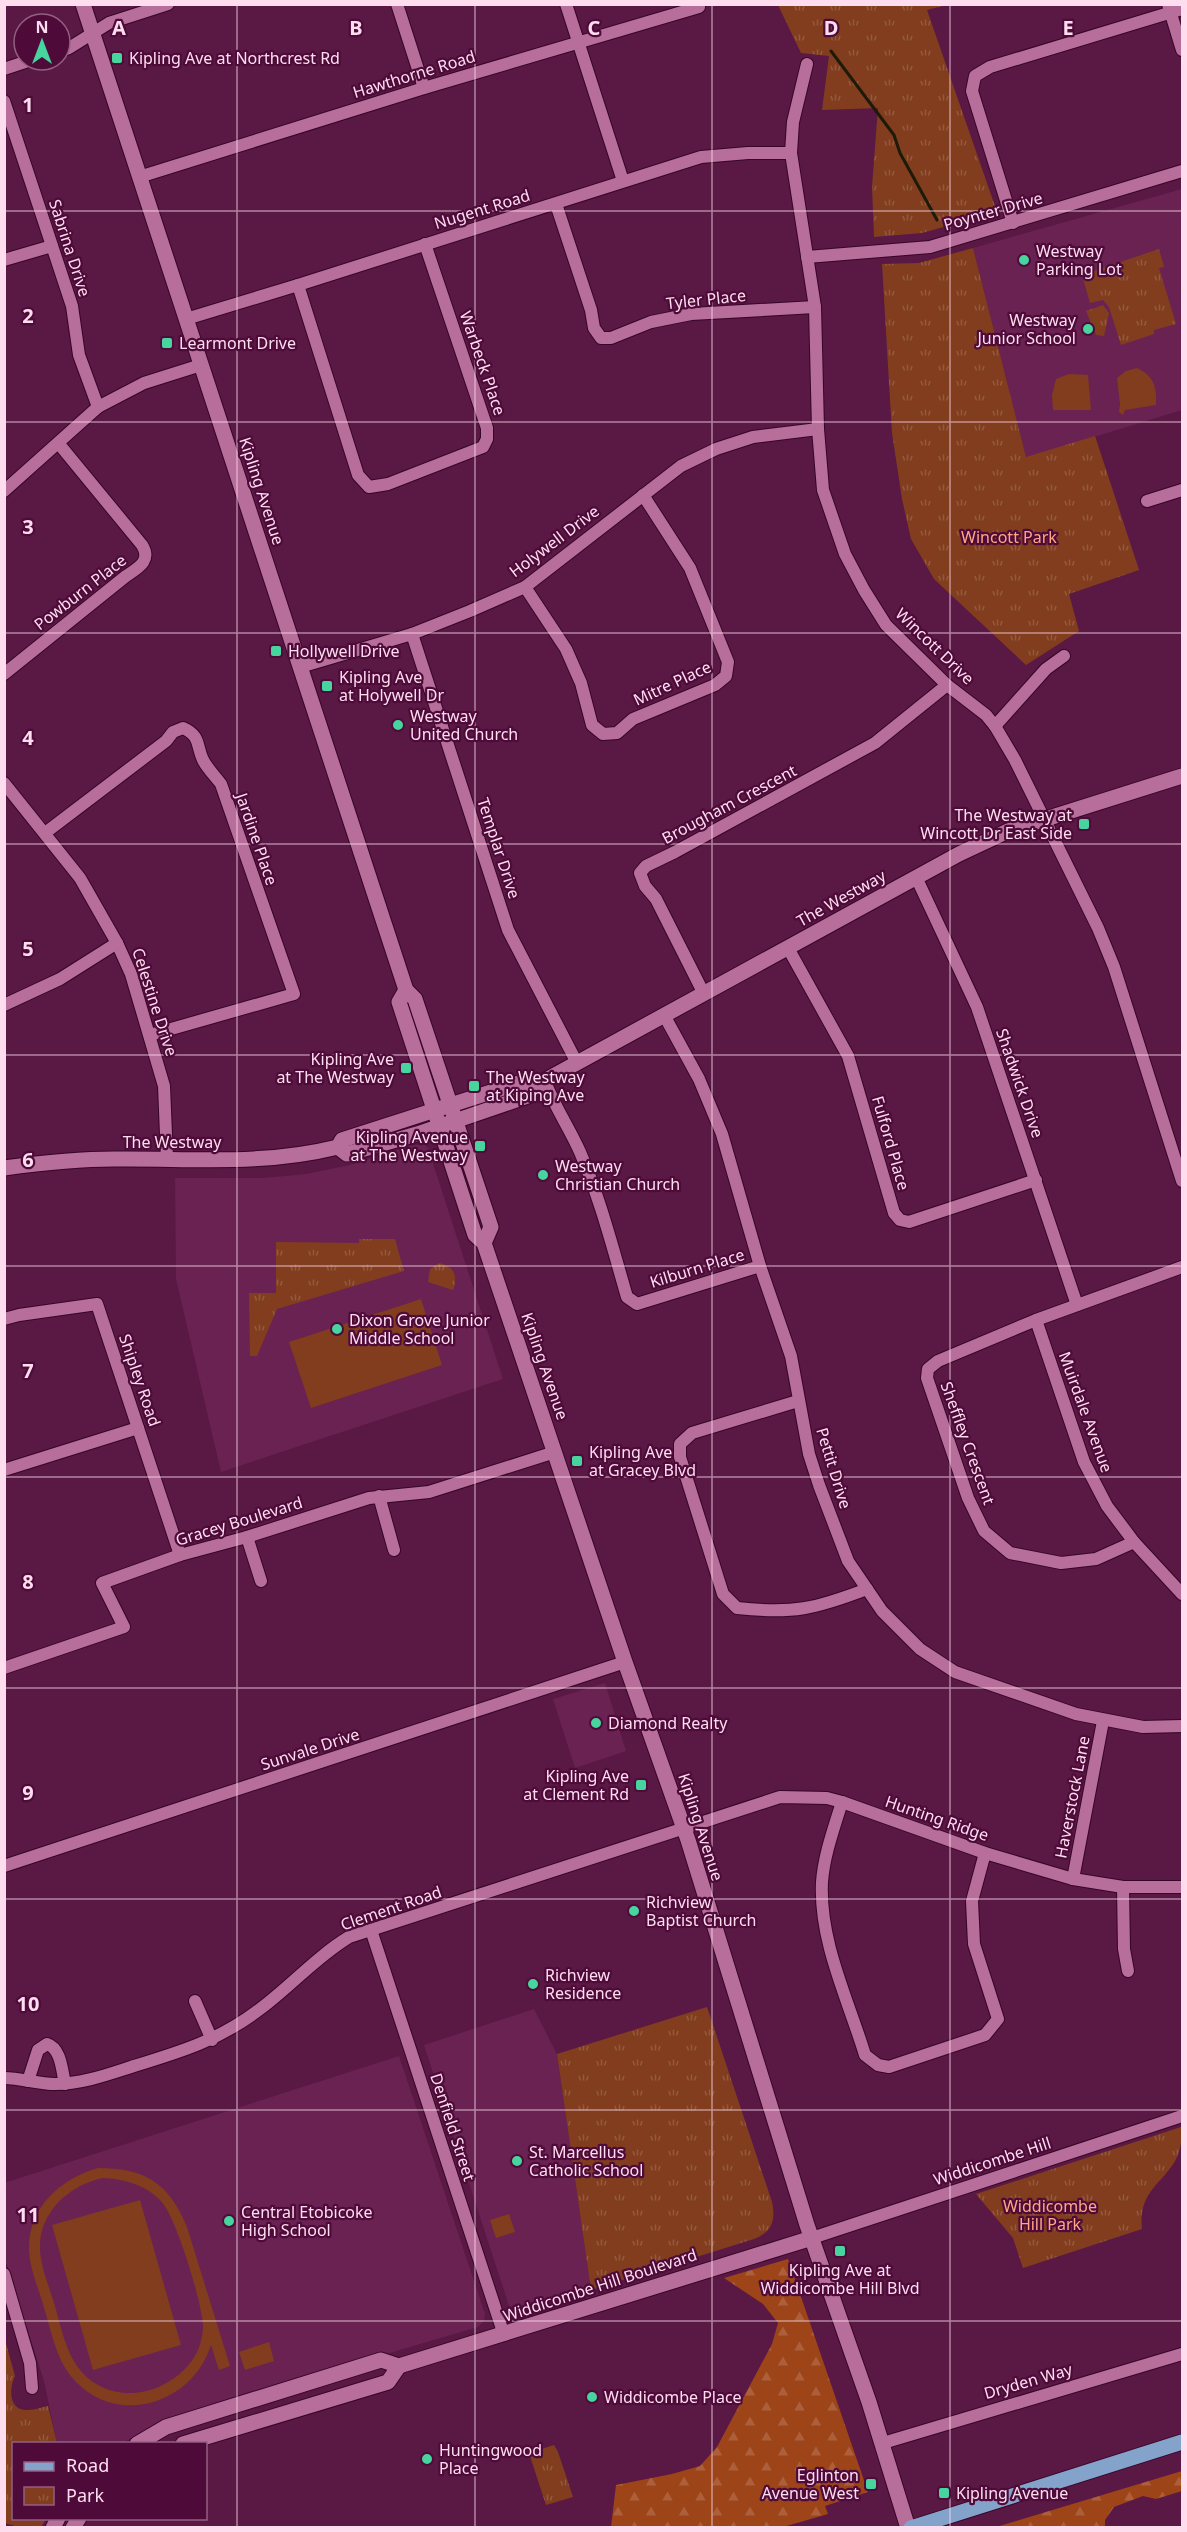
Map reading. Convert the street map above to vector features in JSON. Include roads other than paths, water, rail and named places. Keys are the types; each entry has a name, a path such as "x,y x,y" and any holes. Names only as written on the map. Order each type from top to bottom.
{"main road":[{"name":"Kipling Avenue","path":"83,4 406,990 416,999 491,1227 484,1243"},
{"name":"The Westway","path":"338,1147 346,1154 528,1096 539,1084 982,843 1044,819 1182,776"},
{"name":"Kipling Avenue","path":"406,990 399,1002 439,1126 475,1235 484,1243 625,1662 684,1827 812,2238 910,2528"},
{"name":"The Westway","path":"4,1168 62,1161 273,1159 338,1147 342,1140 522,1082 539,1084"},
{"name":"Widdicombe Hill Boulevard","path":"143,2442 166,2427 381,2360 399,2366 812,2238"},
{"name":"Widdicombe Hill Boulevard","path":"190,2442 388,2382 399,2366"},
{"path":"910,2528 1182,2442"}],"street":[{"path":"72,44 109,23 168,4"},
{"path":"397,4 424,88"},
{"path":"566,4 623,181"},
{"name":"Hawthorne Road","path":"139,177 424,88 699,7"},
{"path":"1013,223 972,91 975,76 990,67 1174,9 1182,50"},
{"name":"Wincott Drive","path":"807,64 793,122 791,153 815,307 818,429 823,490 845,554 886,625 947,685 986,715 1015,760 1098,928 1114,967 1182,1181"},
{"name":"Sabrina Drive","path":"4,101 72,306 79,355 98,408"},
{"name":"Nugent Road","path":"186,319 701,157 748,153 791,153"},
{"name":"Poynter Drive","path":"807,257 930,247 1182,171"},
{"name":"Tyler Place","path":"556,204 591,310 594,328 601,338 611,338 651,322 691,314 815,307"},
{"name":"Warbeck Place","path":"298,285 358,475 369,487 388,484 483,447 487,439 487,428 425,244"},
{"path":"4,260 52,246"},
{"path":"4,491 98,408 144,383 201,365"},
{"name":"Holywell Drive","path":"300,667 412,634 470,612 525,587 681,466 716,449 753,437 818,429"},
{"name":"Powburn Place","path":"4,674 139,568 146,560 146,551 142,545 59,444"},
{"path":"1147,501 1182,490"},
{"name":"Mitre Place","path":"525,587 566,649 581,683 592,725 603,734 617,733 633,719 715,685 726,676 728,662 690,568 643,495"},
{"name":"Templar Drive","path":"412,634 508,930 578,1063"},
{"path":"995,726 1046,669 1064,656"},
{"name":"Brougham Crescent","path":"704,994 656,899 645,886 640,873 646,866 876,743 947,685"},
{"name":"Jardine Place","path":"45,833 166,741 172,732 183,728 193,733 203,759 221,784 294,994 150,1035"},
{"name":"Celestine Drive","path":"4,783 9,798 45,833 80,878 117,943 131,974 164,1086 167,1159"},
{"name":"Shadwick Drive","path":"916,877 977,1007 1077,1305"},
{"path":"4,1005 60,979 117,943"},
{"name":"Fulford Place","path":"788,948 848,1056 894,1214 900,1220 909,1222 1036,1180"},
{"name":"Pettit Drive","path":"664,1016 699,1079 722,1134 760,1266 791,1356 808,1454 819,1485 848,1561 882,1611 920,1649 955,1672 1076,1714 1103,1721 1143,1727 1182,1726"},
{"name":"Kilburn Place","path":"539,1084 552,1101 581,1153 607,1228 627,1298 637,1304 760,1266"},
{"name":"Sheffley Crescent","path":"1134,1542 1096,1559 1061,1563 1010,1553 984,1531 968,1498 927,1378 928,1369 938,1361 1036,1320 1182,1267"},
{"name":"Shipley Road","path":"4,1319 97,1304 180,1555"},
{"name":"Muirdale Avenue","path":"1036,1320 1084,1462 1107,1506 1134,1542 1182,1594"},
{"path":"798,1401 692,1433 680,1444 680,1457 723,1594 737,1608 795,1611 823,1605 867,1589"},
{"path":"4,1470 138,1428"},
{"name":"Gracey Boulevard","path":"4,1668 124,1627 102,1583 180,1555 379,1496 429,1492 555,1452"},
{"path":"379,1496 394,1550"},
{"path":"247,1537 261,1581"},
{"name":"Sunvale Drive","path":"4,1866 625,1662"},
{"name":"Haverstock Lane","path":"1073,1879 1103,1721"},
{"name":"Hunting Ridge","path":"684,1827 780,1797 827,1798 985,1853 1073,1879 1123,1887 1182,1887"},
{"path":"842,1802 828,1848 822,1881 822,1910 831,1952 865,2055 878,2065 889,2067 985,2035 998,2019 974,1944 972,1901 985,1853"},
{"name":"Clement Road","path":"4,2078 46,2084 89,2080 212,2040 259,2010 327,1950 349,1937 684,1827"},
{"path":"1123,1887 1124,1949 1128,1971"},
{"name":"Denfield Street","path":"371,1930 504,2335"},
{"path":"195,2001 212,2040"},
{"path":"28,2080 38,2050 47,2044 57,2051 65,2084"},
{"name":"Widdicombe Hill","path":"812,2238 1182,2116"},
{"path":"4,2274 30,2363 32,2388"},
{"name":"Dryden Way","path":"883,2443 1182,2354"}],"waterway":[{"path":"831,51 894,135 900,153 937,220"}],"place":[{"name":"Kipling Ave at Northcrest Rd","path":"117,58"},
{"name":"Westway Parking Lot","path":"1024,260"},
{"name":"Westway Junior School","path":"1088,329"},
{"name":"Learmont Drive","path":"167,343"},
{"name":"Hollywell Drive","path":"276,651"},
{"name":"Kipling Ave at Holywell Dr","path":"327,686"},
{"name":"Westway United Church","path":"398,725"},
{"name":"The Westway at Wincott Dr East Side","path":"1084,824"},
{"name":"Kipling Ave at The Westway","path":"406,1068"},
{"name":"The Westway at Kiping Ave","path":"474,1086"},
{"name":"Kipling Avenue at The Westway","path":"480,1146"},
{"name":"Westway Christian Church","path":"543,1175"},
{"name":"Dixon Grove Junior Middle School","path":"337,1329"},
{"name":"Kipling Ave at Gracey Blvd","path":"577,1461"},
{"name":"Diamond Realty","path":"596,1723"},
{"name":"Kipling Ave at Clement Rd","path":"641,1785"},
{"name":"Richview Baptist Church","path":"634,1911"},
{"name":"Richview Residence","path":"533,1984"},
{"name":"St. Marcellus Catholic School","path":"517,2161"},
{"name":"Central Etobicoke High School","path":"229,2221"},
{"name":"Kipling Ave at Widdicombe Hill Blvd","path":"840,2251"},
{"name":"Widdicombe Place","path":"592,2397"},
{"name":"Huntingwood Place","path":"427,2459"},
{"name":"Eglinton Avenue West","path":"871,2484"},
{"name":"Kipling Avenue","path":"944,2493"}],"park label":[{"name":"Wincott Park","path":"1009,537"},
{"name":"Widdicombe Hill Park","path":"1050,2215"}]}
